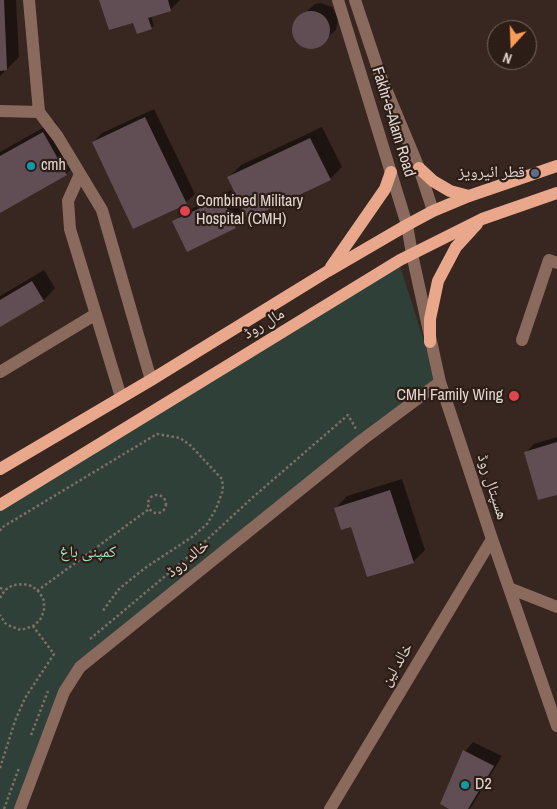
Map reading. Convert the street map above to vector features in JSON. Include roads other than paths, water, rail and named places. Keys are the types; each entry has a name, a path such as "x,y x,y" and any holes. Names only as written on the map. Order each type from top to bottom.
{"main road":[{"name":"مال روڈ","path":"0,469 151,380 328,271 433,211 469,196 557,166"},
{"path":"419,168 434,181 450,190 469,196"},
{"path":"328,271 385,189 391,172"},
{"name":"مال روڈ","path":"0,505 412,254 482,219 557,193"},
{"path":"430,342 430,319 438,281 456,247 482,219"}],"street":[{"path":"29,0 39,112 58,137 102,210 151,380"},
{"name":"Fakhr-e-Alam Road","path":"338,0 408,225 412,254"},
{"name":"Fakhr-e-Alam Road","path":"355,0 378,72 419,168 433,211"},
{"path":"0,111 39,112"},
{"path":"80,174 68,201 70,229 121,397"},
{"name":"ھسپتال روڈ","path":"412,254 440,382 557,726"},
{"path":"522,340 550,260 557,263"},
{"path":"0,372 96,314"},
{"name":"خالد روڈ","path":"20,809 64,692 80,667 362,440 440,382"},
{"name":"خالد لین","path":"330,809 492,539"},
{"path":"509,588 557,607"}],"place":[{"name":"cmh","path":"31,166"},
{"name":"قطر ائیرویز","path":"535,173"},
{"name":"Combined Military Hospital (CMH)","path":"185,211"},
{"name":"CMH Family Wing","path":"514,396"},
{"name":"D2","path":"465,785"}],"park label":[{"name":"کمپنی باغ","path":"88,553"}]}
